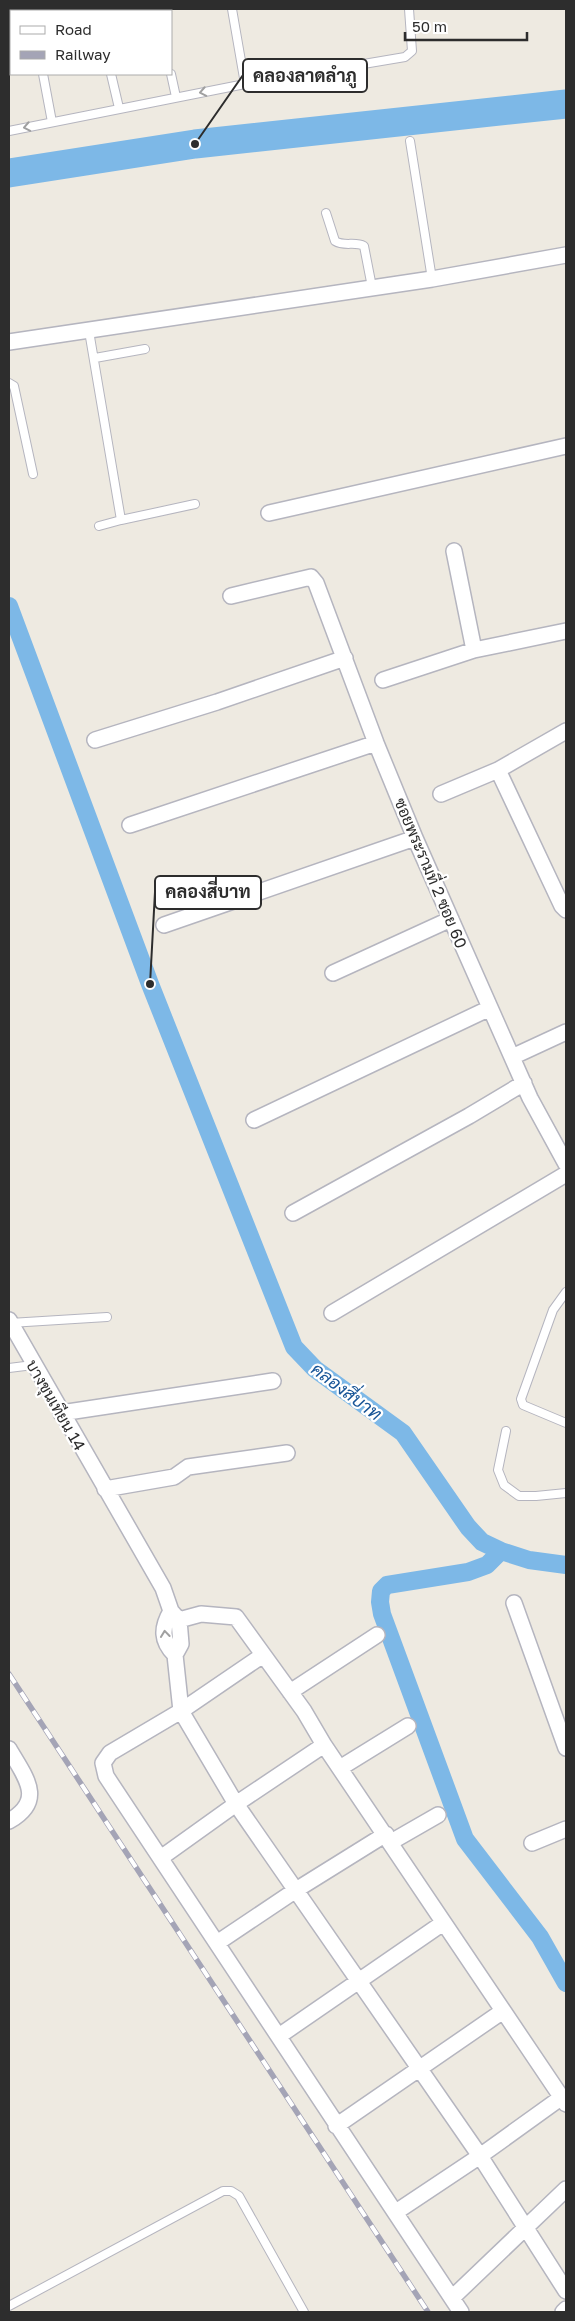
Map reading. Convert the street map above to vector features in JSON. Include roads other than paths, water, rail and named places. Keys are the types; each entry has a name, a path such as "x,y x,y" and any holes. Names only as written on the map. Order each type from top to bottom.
{"street":[{"path":"9,342 432,279 566,255"},
{"path":"269,513 566,446"},
{"path":"454,551 474,650"},
{"name":"ซอยพระรามที่ 2 ซอย 60","path":"231,596 311,577 316,583 376,743 415,838 524,1084 566,1164"},
{"path":"383,680 474,650 566,631"},
{"path":"94,740 217,702 345,658"},
{"path":"441,794 498,770 566,732"},
{"path":"130,825 376,743"},
{"path":"498,770 562,906 566,910"},
{"path":"164,925 415,838"},
{"path":"333,973 451,919"},
{"path":"254,1120 490,1008"},
{"path":"512,1057 566,1032"},
{"path":"293,1213 524,1084"},
{"path":"332,1313 566,1174"},
{"name":"บางขุนเทียน 14","path":"10,1322 32,1365 163,1588 173,1612 181,1644 175,1655 181,1711"},
{"path":"61,1413 273,1381"},
{"path":"105,1489 174,1477 188,1467 287,1454"},
{"path":"514,1603 560,1713 566,1748"},
{"path":"173,1612 236,1617 290,1692 443,1923 564,2100 396,2212"},
{"path":"290,1692 377,1635"},
{"path":"264,1655 181,1711 110,1753 103,1763 106,1776 162,1857 189,1904 217,1943 336,2126 396,2212 461,2312"},
{"path":"181,1711 236,1804 480,2156 566,2291"},
{"path":"340,1768 408,1726"},
{"path":"162,1857 236,1804 324,1745"},
{"path":"9,1749 28,1782 31,1794 27,1806 18,1816 9,1821"},
{"path":"217,1943 296,1890 388,1838 438,1815"},
{"path":"532,1843 566,1829"},
{"path":"279,2036 443,1923"},
{"path":"336,2126 503,2011"},
{"path":"452,2298 566,2189"},
{"path":"563,2312 566,2309"}],"lane":[{"path":"232,9 245,84"},
{"path":"9,131 245,84 405,57 412,52 409,9"},
{"path":"43,75 52,122"},
{"path":"111,75 119,108"},
{"path":"171,75 176,98"},
{"path":"410,141 432,279"},
{"path":"326,213 336,240 339,243 364,246 372,287"},
{"path":"89,331 121,520"},
{"path":"95,358 145,349"},
{"path":"9,383 14,386 33,474"},
{"path":"99,526 195,504"},
{"path":"566,1292 553,1310 521,1399 523,1405 566,1423"},
{"path":"10,1322 107,1317"},
{"path":"9,1368 32,1365"},
{"path":"506,1431 498,1470 504,1485 519,1496 566,1493"},
{"path":"9,2306 223,2191 231,2191 239,2196 304,2312"}],"waterway":[{"path":"9,173 195,144 566,104"},
{"name":"คลองสี่บาท","path":"9,606 150,984 294,1347 315,1369 403,1433 468,1527 482,1542 501,1551 529,1560 566,1565"},
{"path":"501,1551 487,1565 468,1572 387,1585 381,1591 380,1602 382,1614 465,1839 540,1937 566,1983"}],"railway":[{"path":"9,1674 428,2312"}],"place":[{"name":"คลองลาดลำภู","path":"195,144"},
{"name":"คลองสี่บาท","path":"150,984"}]}
